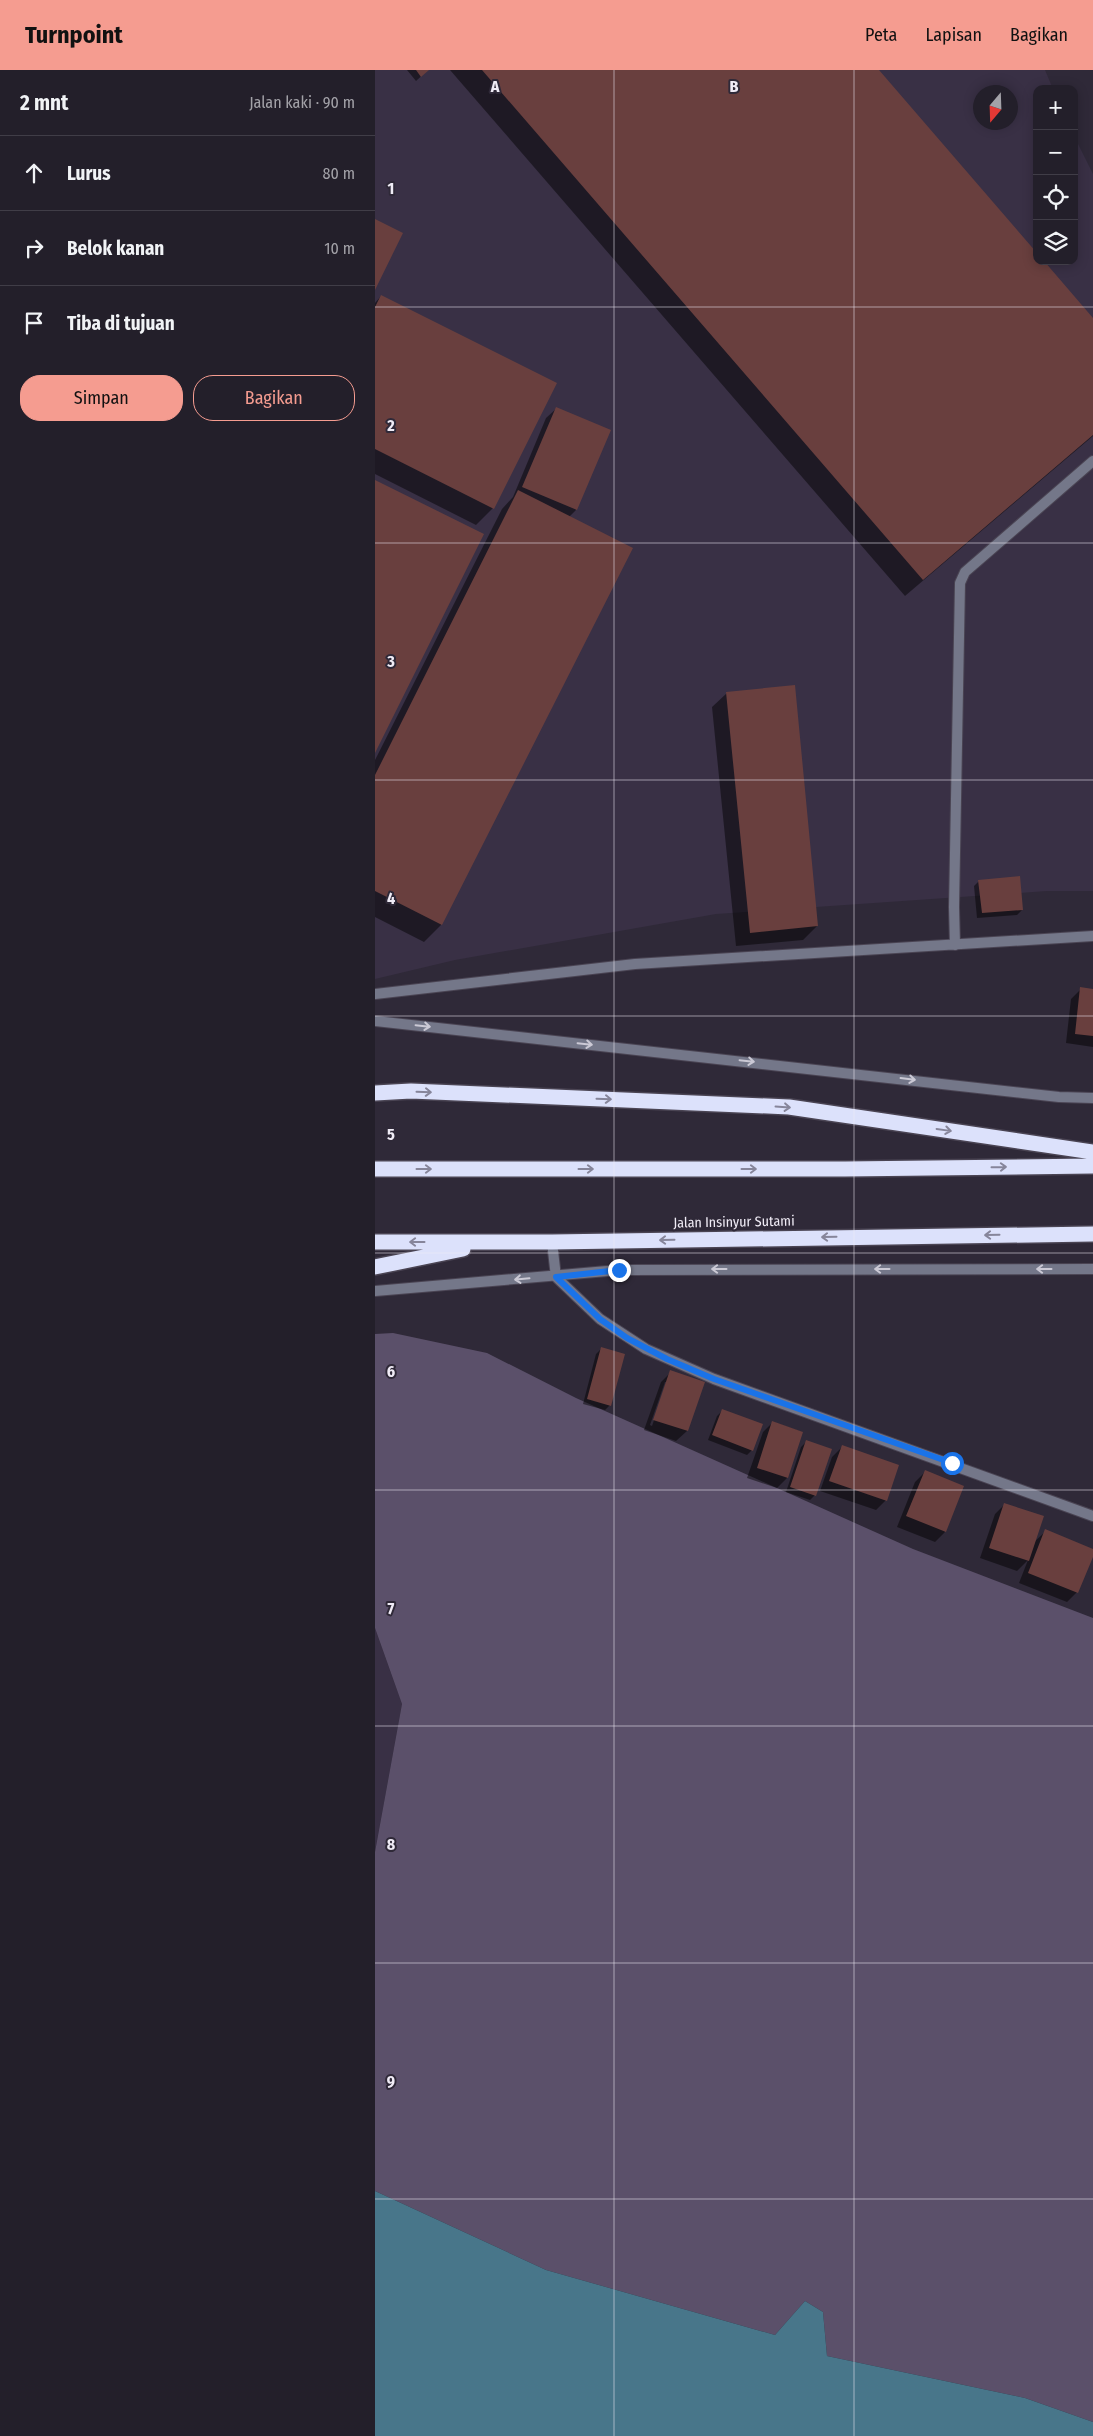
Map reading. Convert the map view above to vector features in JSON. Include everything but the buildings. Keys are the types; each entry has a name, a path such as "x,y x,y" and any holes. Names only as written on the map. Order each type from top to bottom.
{"highway":[{"path":"375,1093 411,1091 789,1107 1093,1152"},
{"path":"375,1169 845,1169 1093,1166"},
{"name":"Jalan Insinyur Sutami","path":"375,1242 552,1242 1093,1234"},
{"path":"375,1267 496,1242"}],"street":[{"path":"955,945 954,907 960,583 965,572 1093,461"},
{"path":"375,994 635,964 1093,936"},
{"path":"375,1021 1059,1097 1093,1098"},
{"path":"552,1242 556,1277 586,1307 607,1324 667,1359 714,1379 1093,1516"},
{"path":"375,1292 619,1270 1093,1269"}],"shaded area":[{"path":"375,70 1045,70 1051,85 1033,85 1033,265 1078,265 1078,144 1093,174 1093,891 1047,891 716,914 455,960 375,979"},
{"path":"393,1333 487,1353 576,1398 913,1549 1093,1618 1093,2422 1025,2398 827,2356 823,2312 805,2301 775,2335 546,2270 375,2191 375,1852 402,1704 375,1628 375,1334"},
{"path":"375,1628 402,1704 375,1852"}],"water":[{"path":"375,2191 546,2270 775,2335 805,2301 823,2312 827,2356 1025,2398 1093,2422 1093,2436 375,2436"}],"route":[{"path":"619,1270 556,1277 586,1307 613,1329 667,1359 714,1379 952,1463"}]}
